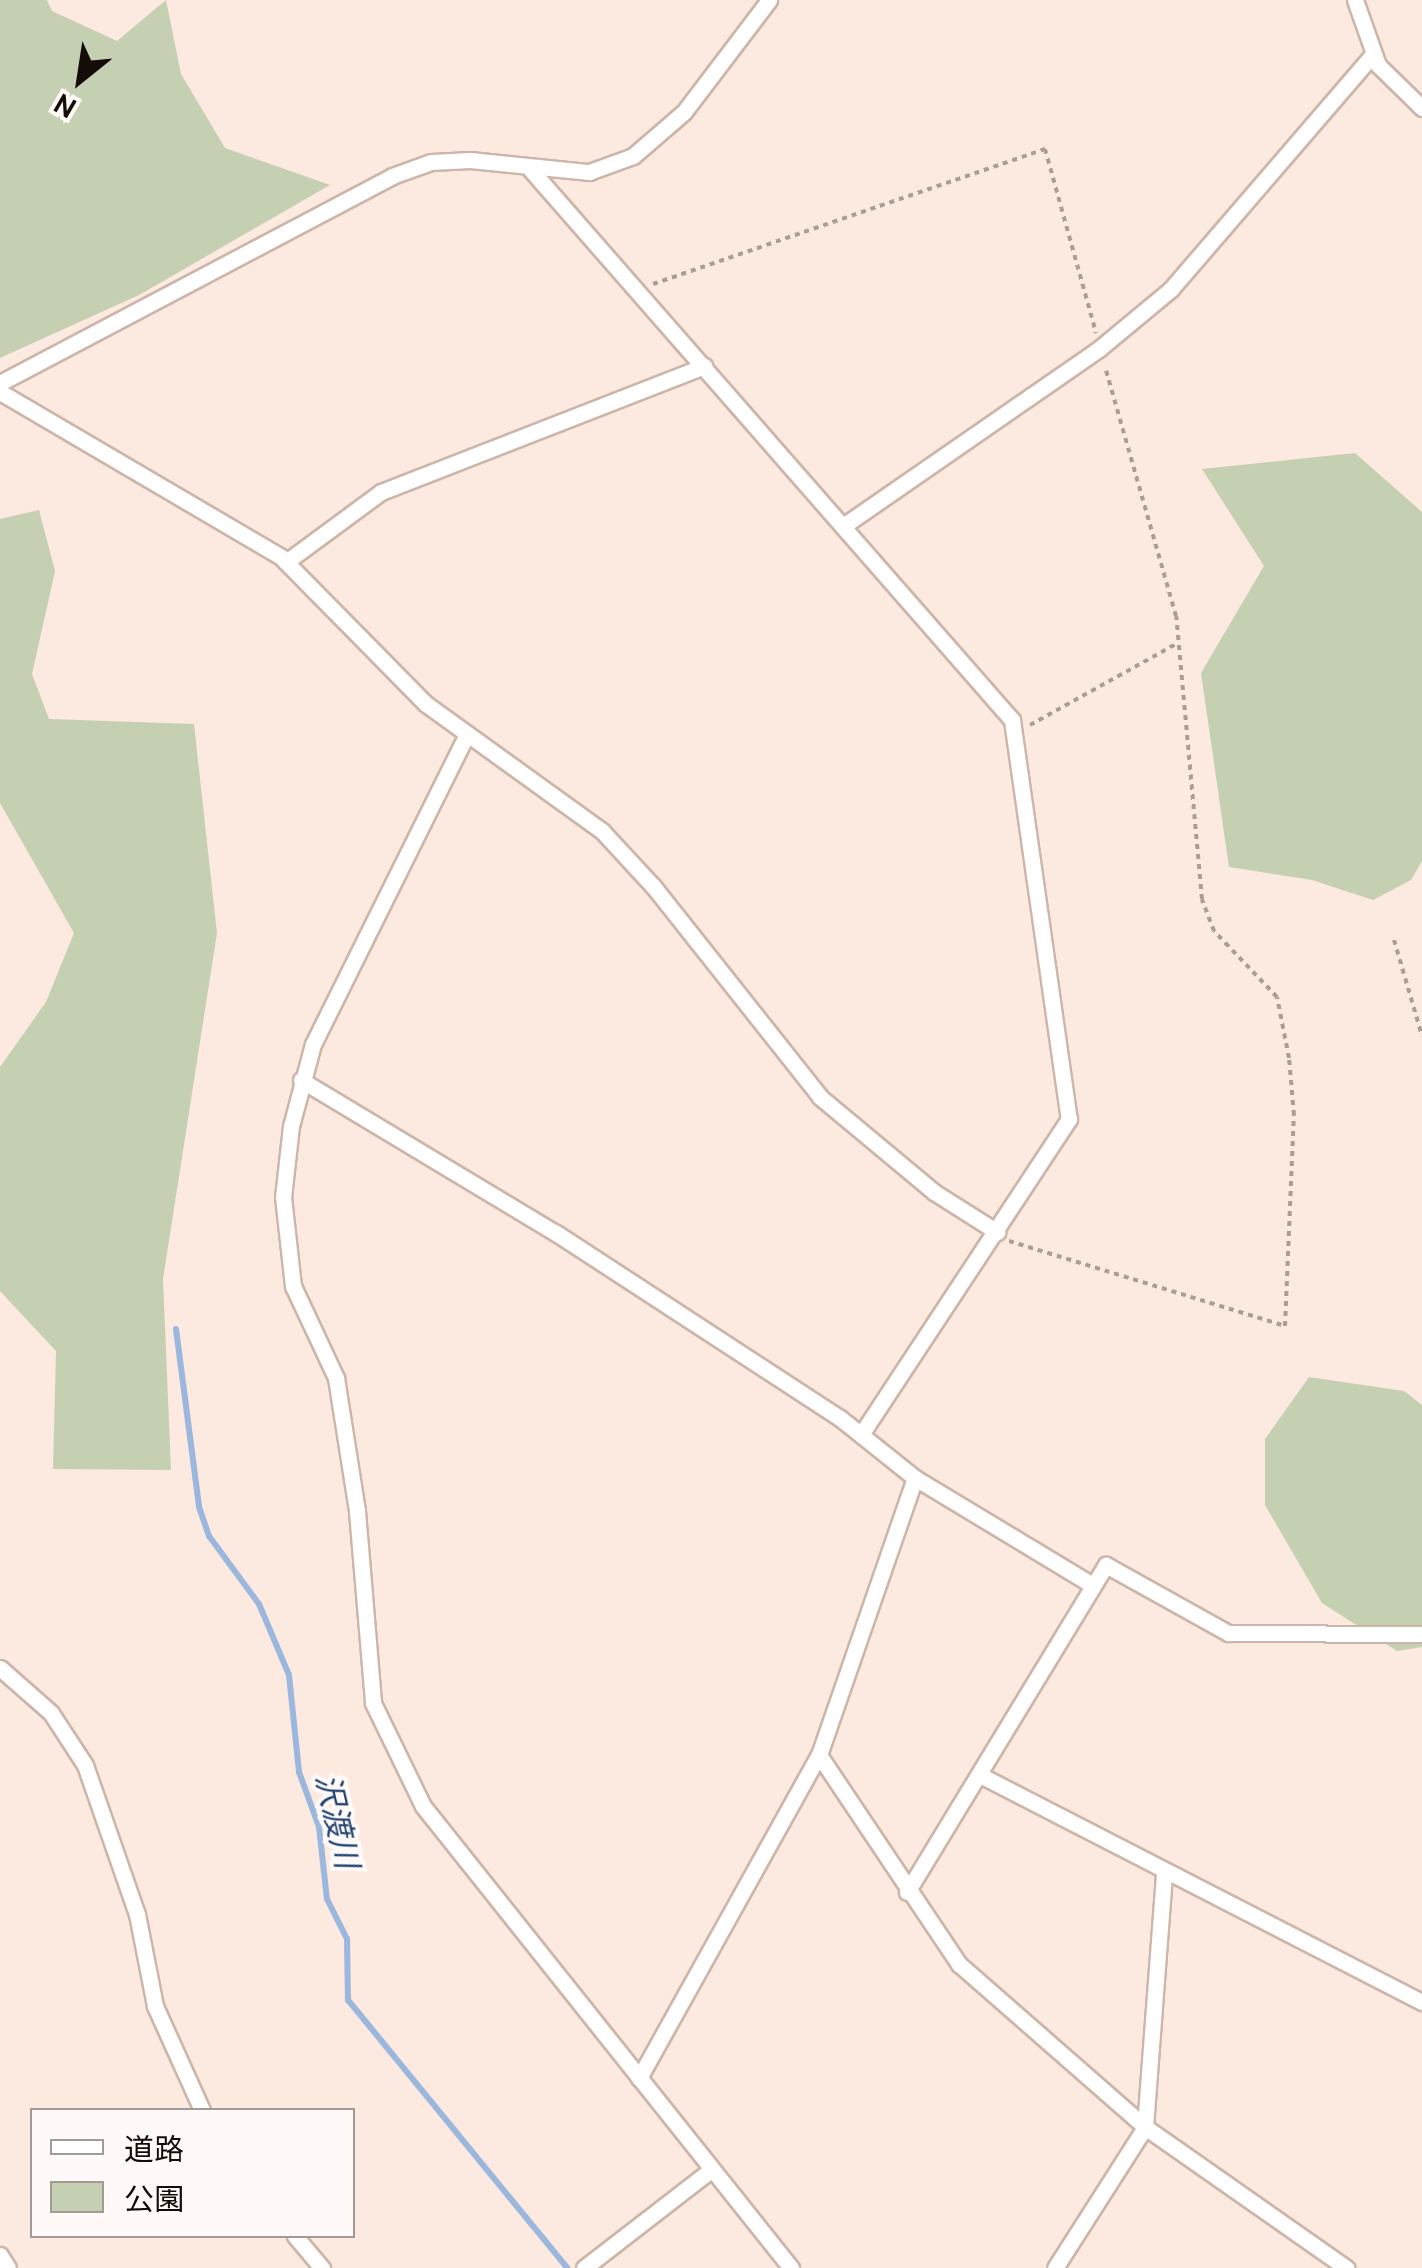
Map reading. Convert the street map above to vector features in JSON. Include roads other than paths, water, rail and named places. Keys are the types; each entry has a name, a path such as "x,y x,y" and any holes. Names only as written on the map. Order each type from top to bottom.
{"street":[{"path":"0,383 392,176 431,162 470,160 532,170 588,172 634,156 684,112 768,0"},
{"path":"1355,0 1374,54 1388,77 1422,108"},
{"path":"846,524 1100,348 1171,289 1374,54"},
{"path":"532,170 846,524 1012,720 1068,1119 861,1434"},
{"path":"286,562 381,492 704,366"},
{"path":"0,392 190,499 286,562 388,669 467,734 602,830 820,1097 934,1192 997,1232"},
{"path":"467,734 350,962 301,1080 283,1197 293,1286 336,1378 357,1512 373,1703 423,1806 791,2268"},
{"path":"301,1080 556,1233 861,1434 916,1478 1091,1584"},
{"path":"639,2078 819,1755 916,1478"},
{"path":"907,1892 1091,1584 1106,1566 1228,1632 1422,1634"},
{"path":"0,1668 50,1713 86,1765 137,1914 156,2006 201,2108"},
{"path":"819,1755 907,1892 959,1964 1145,2127 1346,2268"},
{"path":"980,1775 1164,1874 1422,2002"},
{"path":"1055,2268 1145,2127 1164,1874"},
{"path":"584,2268 711,2170"},
{"path":"297,2238 322,2268"},
{"path":"0,2255 8,2268"}],"waterway":[{"name":"沢渡川","path":"176,1329 199,1507 209,1536 259,1604 289,1675 299,1772 319,1827 327,1899 347,1939 348,2000 567,2268"}]}
